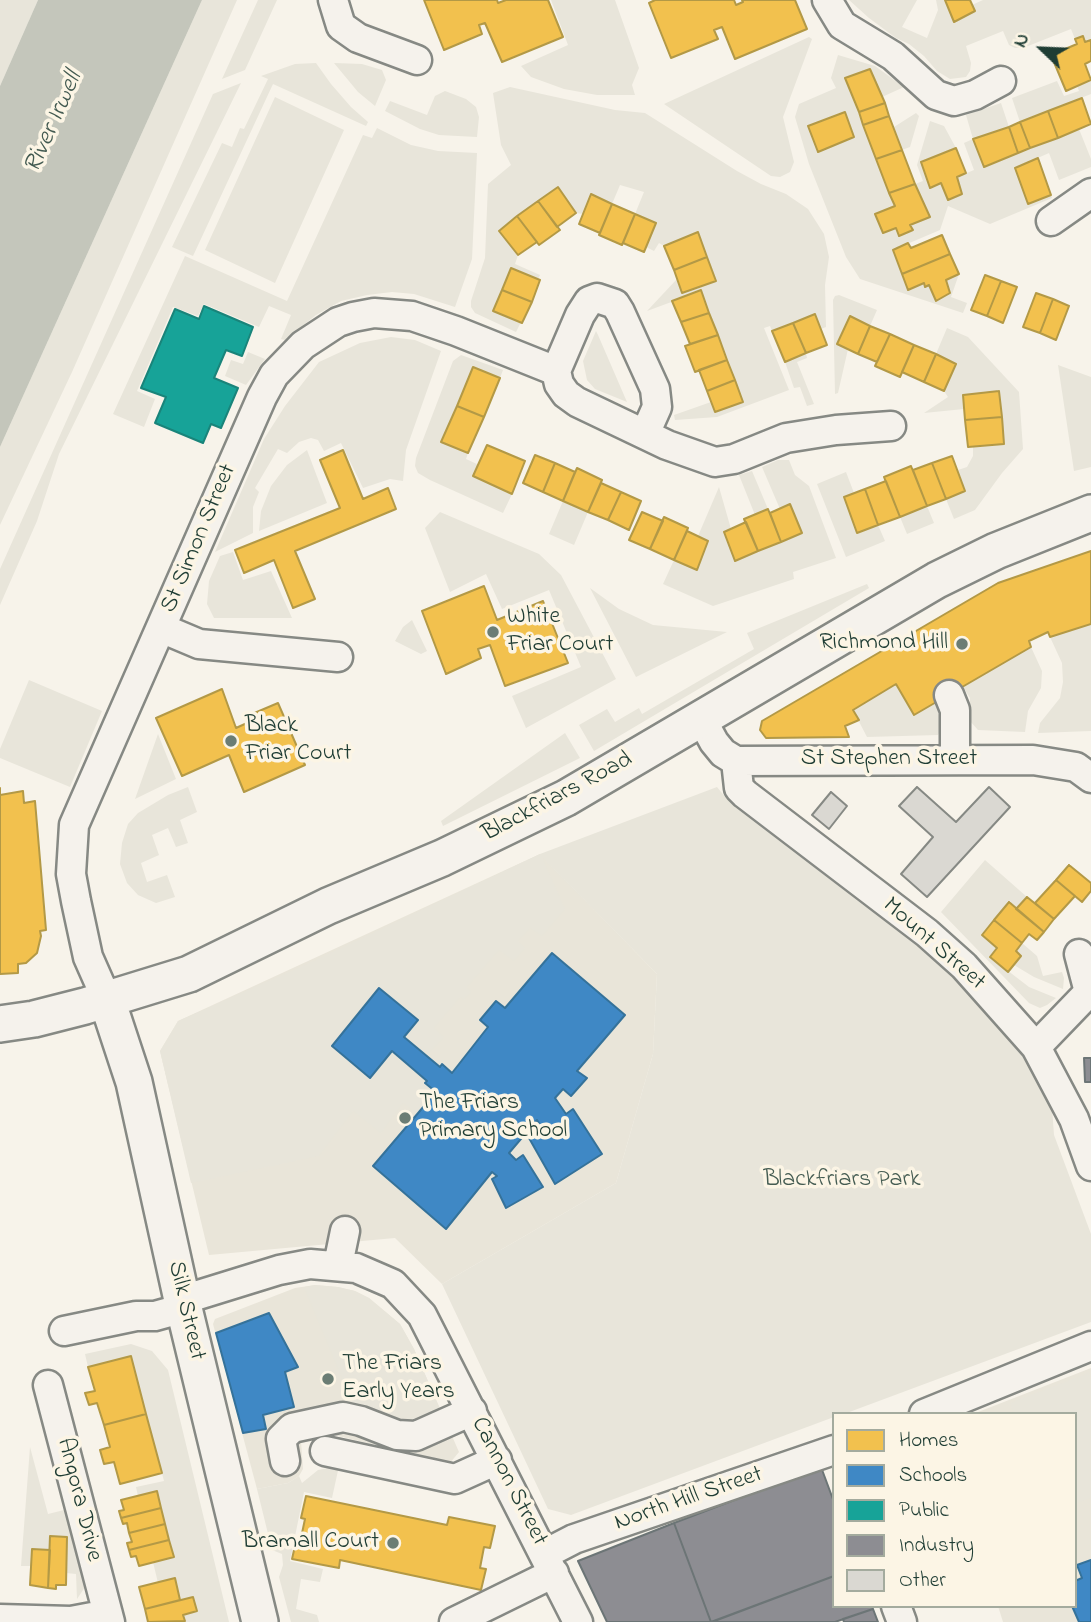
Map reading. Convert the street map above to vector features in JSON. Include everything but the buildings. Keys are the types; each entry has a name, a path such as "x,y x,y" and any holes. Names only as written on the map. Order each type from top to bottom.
{"main road":[{"name":"Blackfriars Road","path":"0,1024 34,1019 107,1000 189,974 328,906 442,858 566,798 937,580 996,551 1091,513"},
{"name":"Silk Street","path":"107,1000 134,1082 183,1304 260,1622"}],"street":[{"path":"333,0 341,26 358,38 417,60"},
{"path":"827,0 842,25 892,56 936,95 954,101 975,95 1001,81"},
{"path":"1051,221 1091,192"},
{"path":"645,434 657,407 655,389 620,312 614,304 597,298 589,301 580,315 556,371 559,384 566,394 577,402 645,434 702,459 721,462 734,460 786,438 836,430 891,426"},
{"name":"St Simon Street","path":"107,1000 88,957 76,901 71,874 74,825 262,397 274,376 287,360 320,332 353,317 393,313 412,316 456,331 556,371"},
{"path":"161,628 199,644 338,657"},
{"path":"949,695 954,710 955,760"},
{"path":"702,720 723,753 736,761"},
{"name":"St Stephen Street","path":"736,761 1033,760 1076,767 1091,778"},
{"name":"Mount Street","path":"736,761 740,788 745,794 919,927 955,958 1035,1047 1074,1119 1091,1166"},
{"path":"1035,1047 1090,993 1079,954"},
{"path":"338,1265 345,1231"},
{"name":"Cannon Street","path":"64,1331 136,1316 155,1316 279,1270 310,1264 338,1265 374,1275 393,1284 422,1315 578,1622"},
{"path":"929,1412 1091,1346"},
{"name":"Angora Drive","path":"0,1619 71,1621 109,1618 48,1385"},
{"path":"285,1461 281,1439 292,1428 343,1417 361,1420 390,1433 416,1436 431,1432 472,1411"},
{"path":"325,1451 455,1479 497,1460"},
{"name":"North Hill Street","path":"454,1622 549,1563 574,1539 832,1451"}],"shaded area":[{"name":"The Friars Primary School","path":"540,854 657,974 653,1054 616,1183 442,1284 395,1238 209,1255 160,1051 178,1021"},
{"name":"The Friars Early Years","path":"315,1285 355,1291 369,1298 400,1324 414,1349 459,1452 450,1463 330,1434 301,1441 303,1469 299,1476 288,1483 257,1489 213,1324 215,1319 295,1288"},
{"path":"1091,1368 1091,1622 1003,1622 999,1608 1077,1608 1077,1412 978,1412"}],"green space":[{"path":"0,0 38,0 0,86"},
{"path":"202,0 237,0 72,372 0,525 0,447"},
{"path":"258,0 277,0 245,70 222,79"},
{"path":"551,0 615,0 639,68 632,85 635,95 597,95 564,89 531,77 521,66 568,45"},
{"path":"849,0 917,0 902,27 927,38 938,10 936,0 945,0 954,22 975,11 972,5 983,0 1091,0 1091,40 1085,42 1075,39 1071,29 1023,48 1015,48 1009,45 1003,31 966,46 971,63 970,71 966,77 950,79 937,71 909,44 896,38"},
{"path":"809,37 812,39 783,117 794,162 790,172 780,177 771,176 664,104"},
{"path":"838,55 875,66 904,87 882,97 870,69 845,79 895,206 875,215 883,233 896,228 900,235 913,230 910,225 929,217 915,184 923,181 917,165 930,121 944,126 956,148 921,163 930,187 941,183 948,200 962,194 957,177 974,170 964,143 973,139 966,115 1001,103 1009,127 974,139 984,167 1079,129 1091,159 1091,167 1059,180 1049,153 1015,168 1028,204 1051,195 1052,198 990,224 948,206 940,230 893,250 908,289 924,283 929,285 936,301 950,293 946,280 959,274 951,297 967,303 963,313 860,279 846,257 809,164 795,117 799,104 836,88 831,78","holes":["844,112 853,137 818,151 808,127"]},
{"path":"316,63 351,107 368,122 366,126 273,84 193,256 172,247 222,143 232,147 240,128 244,129 268,79 261,76 295,64"},
{"path":"334,63 362,64 382,70 386,80 375,106 358,92"},
{"path":"1091,80 1091,94 1020,122 1012,98 1057,81 1064,96 1079,91 1077,86"},
{"path":"241,83 59,454 37,521 0,605 0,569 213,94"},
{"path":"510,87 615,110 645,113 737,171 786,194 808,209 824,234 829,257 825,285 826,327 821,329 815,315 772,331 770,326 764,328 789,390 717,417 675,420 674,415 711,402 715,412 743,402 701,291 647,311 677,279 716,280 698,232 664,246 659,243 654,251 646,247 656,223 635,214 644,192 620,185 612,204 591,194 583,214 576,213 558,188 499,231 518,255 515,264 540,275 538,279 511,269 494,310 521,322 516,332 475,313 471,301 485,258 488,184 511,165 501,145 493,93"},
{"path":"445,91 466,99 476,107 479,117 477,137 439,135 420,129 385,111 390,101 427,115 435,96"},
{"path":"275,97 344,130 275,283 205,250"},
{"path":"916,113 919,116 910,147 902,150 894,127"},
{"path":"377,128 411,145 438,151 477,153 472,259 455,307 414,294 392,292 367,295 341,301 316,315 285,340 281,339 291,315 269,306 259,327 204,304 198,316 173,307 137,391 155,399 144,427 113,414 185,256 287,301 363,135 372,138"},
{"path":"839,295 877,310 870,326 849,317 838,344 848,349 838,393 835,394 833,300"},
{"path":"947,328 968,337 1019,392 1023,449 975,510 954,519 946,499 965,491 958,470 967,467 973,456 973,447 1004,443 999,391 963,395 964,409 924,413 948,397 944,391 956,364 936,354"},
{"path":"596,331 627,402 595,389 587,380 583,361"},
{"path":"391,337 415,340 441,351 406,450 403,481 390,479 363,488 341,443 324,451 318,440 311,438 299,442 287,453 278,449 255,488 259,492 253,507 253,533 215,552 264,439 319,362 360,343"},
{"path":"248,352 265,359 246,385 225,376 231,360 243,364"},
{"path":"806,353 807,358 797,362 814,404 807,406 800,387 794,388 785,362"},
{"path":"461,355 503,370 500,378 473,367 441,442 468,453 466,459 479,465 473,476 512,494 503,513 430,480 418,473 415,466 453,361"},
{"path":"1058,365 1091,377 1091,467 1074,471"},
{"path":"307,450 327,503 259,531 261,511 271,486 287,465"},
{"path":"778,460 789,460 795,475 809,486 836,558 793,572 794,579 713,606 663,584 674,560 697,570 708,541 698,536 719,487 731,529 724,532 735,560 801,533 790,504 780,509 762,467"},
{"path":"752,471 768,509 755,515 739,475"},
{"path":"846,472 854,493 844,498 857,532 878,525 885,541 846,557 817,484"},
{"path":"563,501 588,512 574,545 549,534"},
{"path":"927,506 934,523 907,534 900,517"},
{"path":"440,512 539,554 561,575 616,679 526,728 512,696 581,667 549,590 502,609 486,574 450,592 425,528"},
{"path":"233,552 243,580 271,571 292,618 214,618 207,604 209,581 220,556"},
{"path":"867,584 869,588 594,751 579,725 607,709 615,722 639,708 642,714 754,649 747,633"},
{"path":"590,588 619,609 653,625 727,632 636,677"},
{"path":"412,620 427,651 421,654 395,641 403,627"},
{"path":"1091,624 1091,731 1038,733 1040,723 1060,698 1063,682 1062,663 1050,637"},
{"path":"1031,647 1042,671 1041,688 1028,711 1025,732 978,730 970,721 970,698 963,687"},
{"path":"29,680 102,711 70,787 0,758 0,749"},
{"path":"896,684 937,701 941,729 938,735 867,737 853,710"},
{"path":"565,733 580,758 443,826 441,821"},
{"path":"158,734 176,779 135,799"},
{"path":"188,787 197,812 180,820 188,843 176,847 168,828 152,835 159,855 141,863 147,882 167,875 175,897 156,903 138,895 127,883 120,864 122,843 128,824 138,813 168,795"},
{"name":"Blackfriars Park","path":"717,787 726,798 863,905 929,948 1000,1025 1024,1057 1052,1107 1054,1135 1091,1234 1091,1322 849,1412 832,1412 832,1418 571,1515 548,1509 442,1284 616,1183 653,1054 657,974 542,857 565,909 542,936 530,928 518,941 525,948 514,961 499,950 467,987 471,992 464,1000 460,997 434,1028 444,1037 426,1056 404,1037 418,1020 332,1046 370,1078 392,1051 436,1092 417,1114 403,1103 381,1133 353,1111 319,1156 191,1183 160,1051 178,1021 305,965 540,854"},
{"path":"985,860 1027,897 1016,909 1008,902 982,935 997,948 990,957 1029,987 1056,998 1040,1008 1029,1003 941,912"},
{"path":"1022,943 1037,956 1043,976 1062,972 1063,989 1014,965 1021,956 1016,951"},
{"path":"315,1285 355,1291 369,1298 400,1324 440,1409 431,1416 405,1425 354,1407 304,1287"},
{"path":"131,1344 152,1351 168,1370 229,1622 182,1622 185,1621 183,1615 197,1611 193,1597 180,1600 174,1579 158,1583 153,1562 173,1556 157,1491 138,1496 136,1487 164,1481 131,1356 88,1367 85,1354"},
{"path":"1089,1373 1091,1498 1077,1503 1077,1412 1013,1412 1010,1403"},
{"path":"30,1447 48,1514 68,1509 87,1584 77,1599 76,1574 66,1573 67,1537 51,1536 50,1550 33,1549 32,1566 21,1566"},
{"path":"339,1466 332,1498 304,1492 290,1561 323,1569 320,1582 301,1579 296,1609 317,1615 319,1622 291,1622 279,1577 283,1565 282,1554 272,1550 257,1489 288,1483 299,1476 302,1483 318,1470"}],"water":[{"name":"River Irwell","path":"38,0 202,0 0,447 0,86"}],"place":[{"name":"White Friar Court","path":"493,632"},
{"name":"Richmond Hill","path":"962,644"},
{"name":"Black Friar Court","path":"231,741"},
{"name":"The Friars Primary School","path":"405,1118"},
{"name":"The Friars Early Years","path":"328,1379"},
{"name":"Bramall Court","path":"393,1543"}]}
